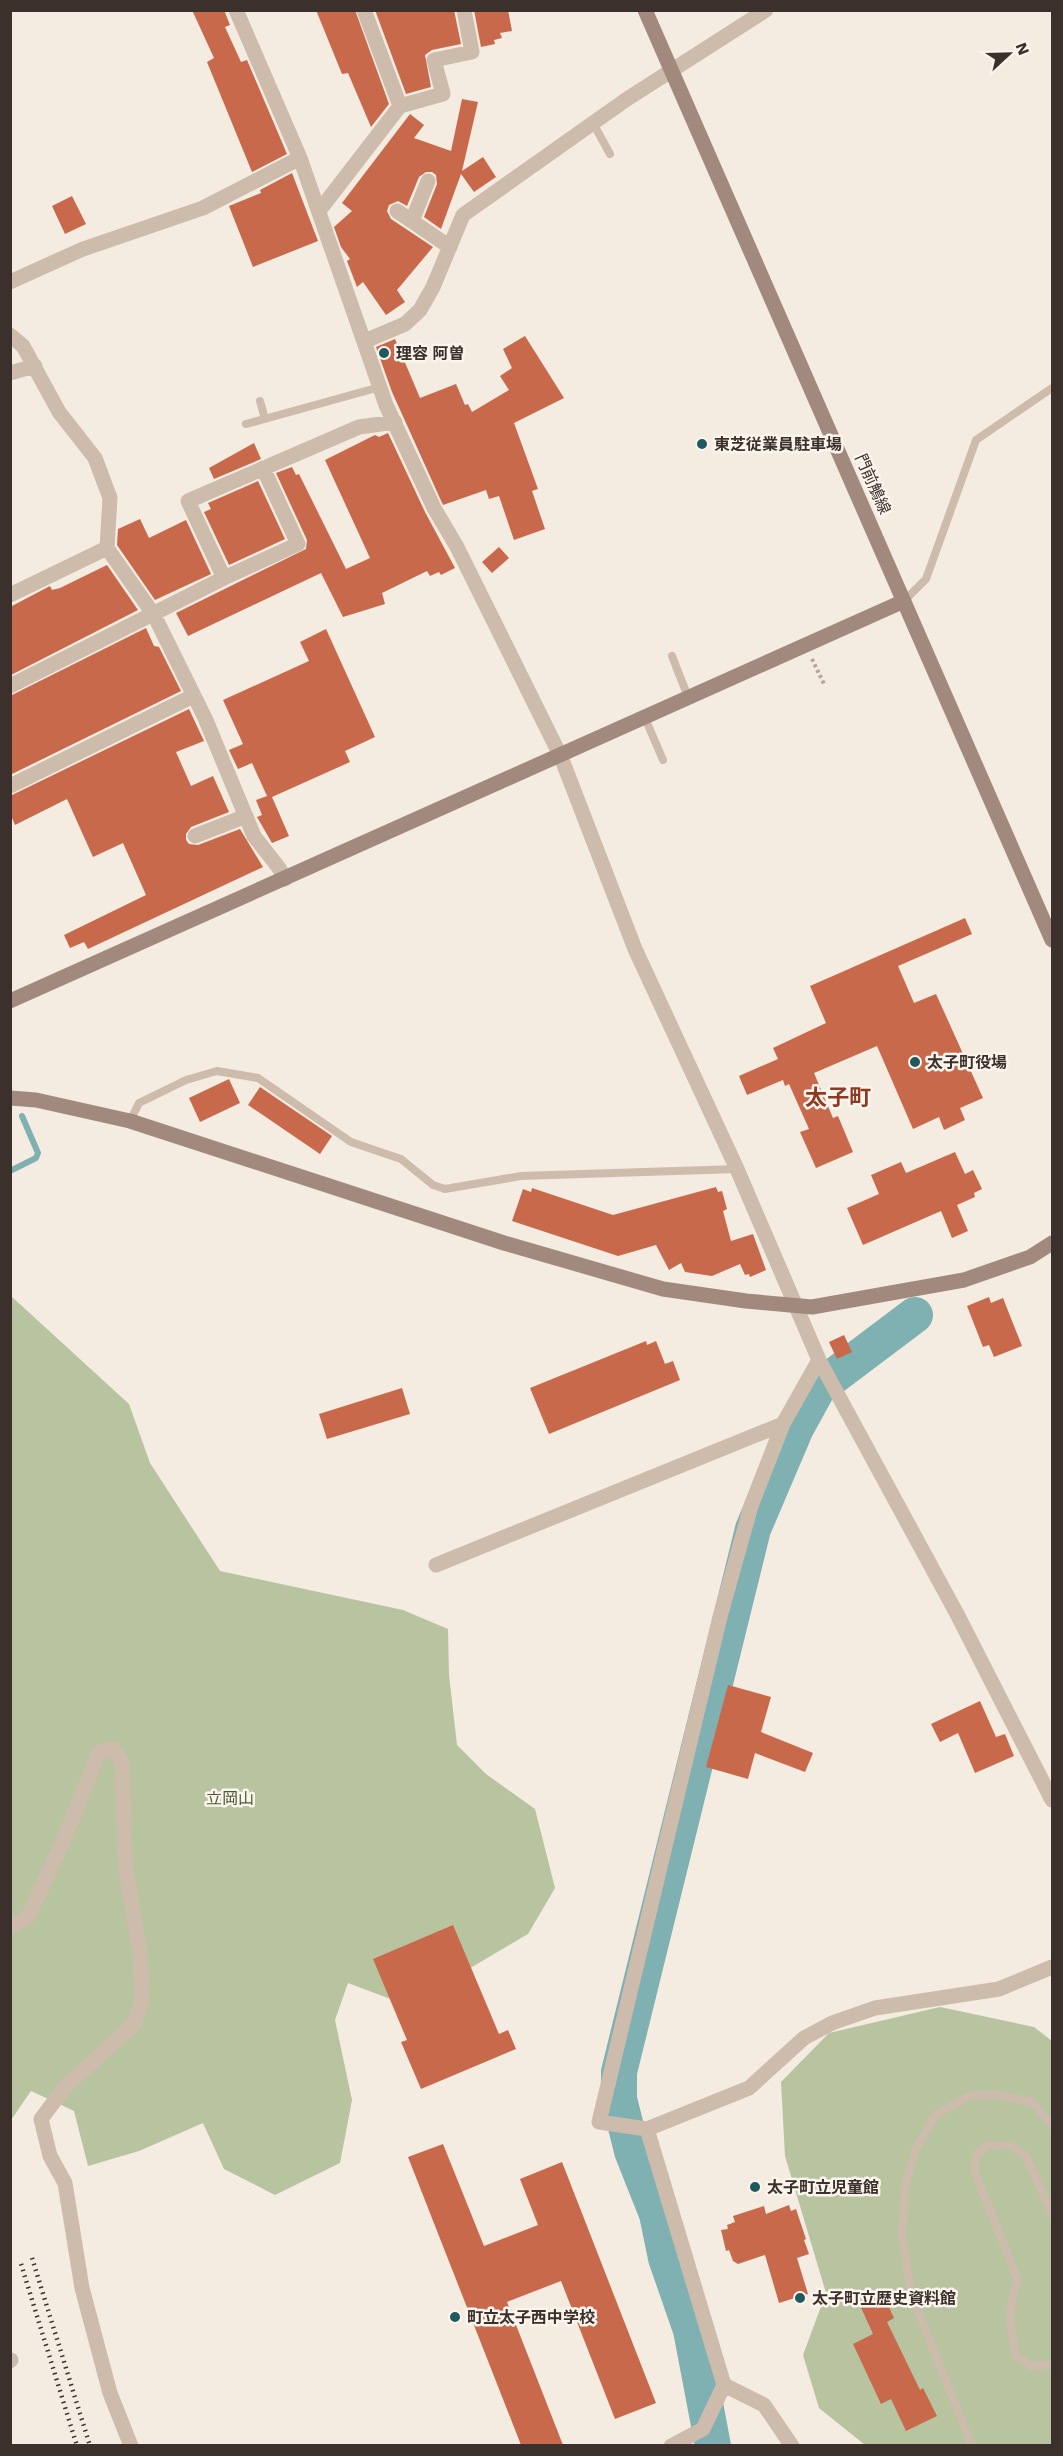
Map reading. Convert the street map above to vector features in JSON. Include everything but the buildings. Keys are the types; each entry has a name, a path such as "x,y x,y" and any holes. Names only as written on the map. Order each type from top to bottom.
{"street":[{"path":"236,10 300,158 394,422 434,508 457,547 561,756 635,949 737,1169 826,1372 962,1623 1053,1800"},
{"path":"364,10 400,106"},
{"path":"319,211 400,106 443,94 434,60 472,52 464,10"},
{"name":"門前鵤線","path":"645,10 1053,940"},
{"path":"365,341 405,324 420,310 433,287 463,215 593,123 766,10"},
{"path":"10,282 83,249 203,208 300,158"},
{"path":"412,221 428,181"},
{"path":"397,210 450,247"},
{"path":"10,334 23,346 59,412 95,458 110,498 107,548 154,615 194,696 255,836 279,867 285,879"},
{"path":"10,373 35,366"},
{"path":"224,578 188,501 359,427 394,422"},
{"path":"10,686 224,578 298,544 263,468"},
{"path":"10,595 107,548"},
{"path":"10,1001 904,601"},
{"path":"10,786 194,696"},
{"path":"195,836 246,816"},
{"path":"10,1098 36,1100 130,1121 492,1239 663,1288 812,1307 964,1280 1029,1257 1053,1244"},
{"path":"826,1372 783,1424 751,1506 720,1617 599,2122 646,2129 749,2088 804,2038 832,2023 875,2008 999,1989 1053,1967"},
{"path":"436,1564 783,1424"},
{"path":"10,1927 28,1917 64,1839 99,1752 114,1749 122,1762 125,1864 140,1953 142,2001 133,2025 65,2087 41,2119 50,2156 65,2183 82,2288 110,2393 131,2445"},
{"path":"646,2129 724,2385 703,2429 671,2445"},
{"path":"724,2385 764,2405 792,2445"}],"lane":[{"path":"593,123 610,154"},
{"path":"246,424 380,387"},
{"path":"904,601 926,579 976,441 1053,388"},
{"path":"260,401 265,419"},
{"path":"672,656 688,698"},
{"path":"645,718 663,760"},
{"path":"130,1121 139,1103 186,1080 217,1071 258,1078 351,1142 401,1159 433,1185 445,1189 521,1176 737,1169"},
{"path":"972,2445 911,2294 903,2235 905,2186 915,2151 935,2115 971,2096 1001,2096 1032,2102 1053,2125"},
{"path":"1053,2214 1026,2156 1011,2146 987,2145 976,2155 974,2170 1018,2280 1010,2301 1010,2325 1016,2356 1031,2366 1053,2364"}],"path":[{"path":"812,658 825,686"}],"green space":[{"name":"立岡山","path":"11,1296 129,1404 150,1463 220,1571 403,1610 448,1629 449,1675 457,1745 486,1774 535,1809 555,1888 528,1934 467,1970 393,2000 348,1983 335,2020 352,2100 340,2163 275,2195 224,2169 203,2123 139,2151 88,2166 74,2111 31,2091 11,2120"},
{"path":"940,2007 1034,2027 1052,2041 1052,2445 865,2445 819,2408 803,2355 826,2293 785,2156 781,2082 829,2033"}],"waterway":[{"path":"10,1171 36,1158 38,1153 22,1116"},
{"path":"713,2446 691,2330 666,2258 657,2214 632,2151 619,2099 619,2072 753,1529 796,1428 818,1388 915,1315"}],"railway":[{"path":"32,2258 90,2446"},
{"path":"21,2264 77,2446"}],"place":[{"name":"理容 阿曽","path":"384,353"},
{"name":"東芝従業員駐車場","path":"702,444"},
{"name":"太子町役場","path":"915,1062"},
{"name":"太子町立児童館","path":"755,2187"},
{"name":"太子町立歴史資料館","path":"800,2298"},
{"name":"町立太子西中学校","path":"455,2317"}],"district":[{"name":"太子町","path":"838,1097"}]}
